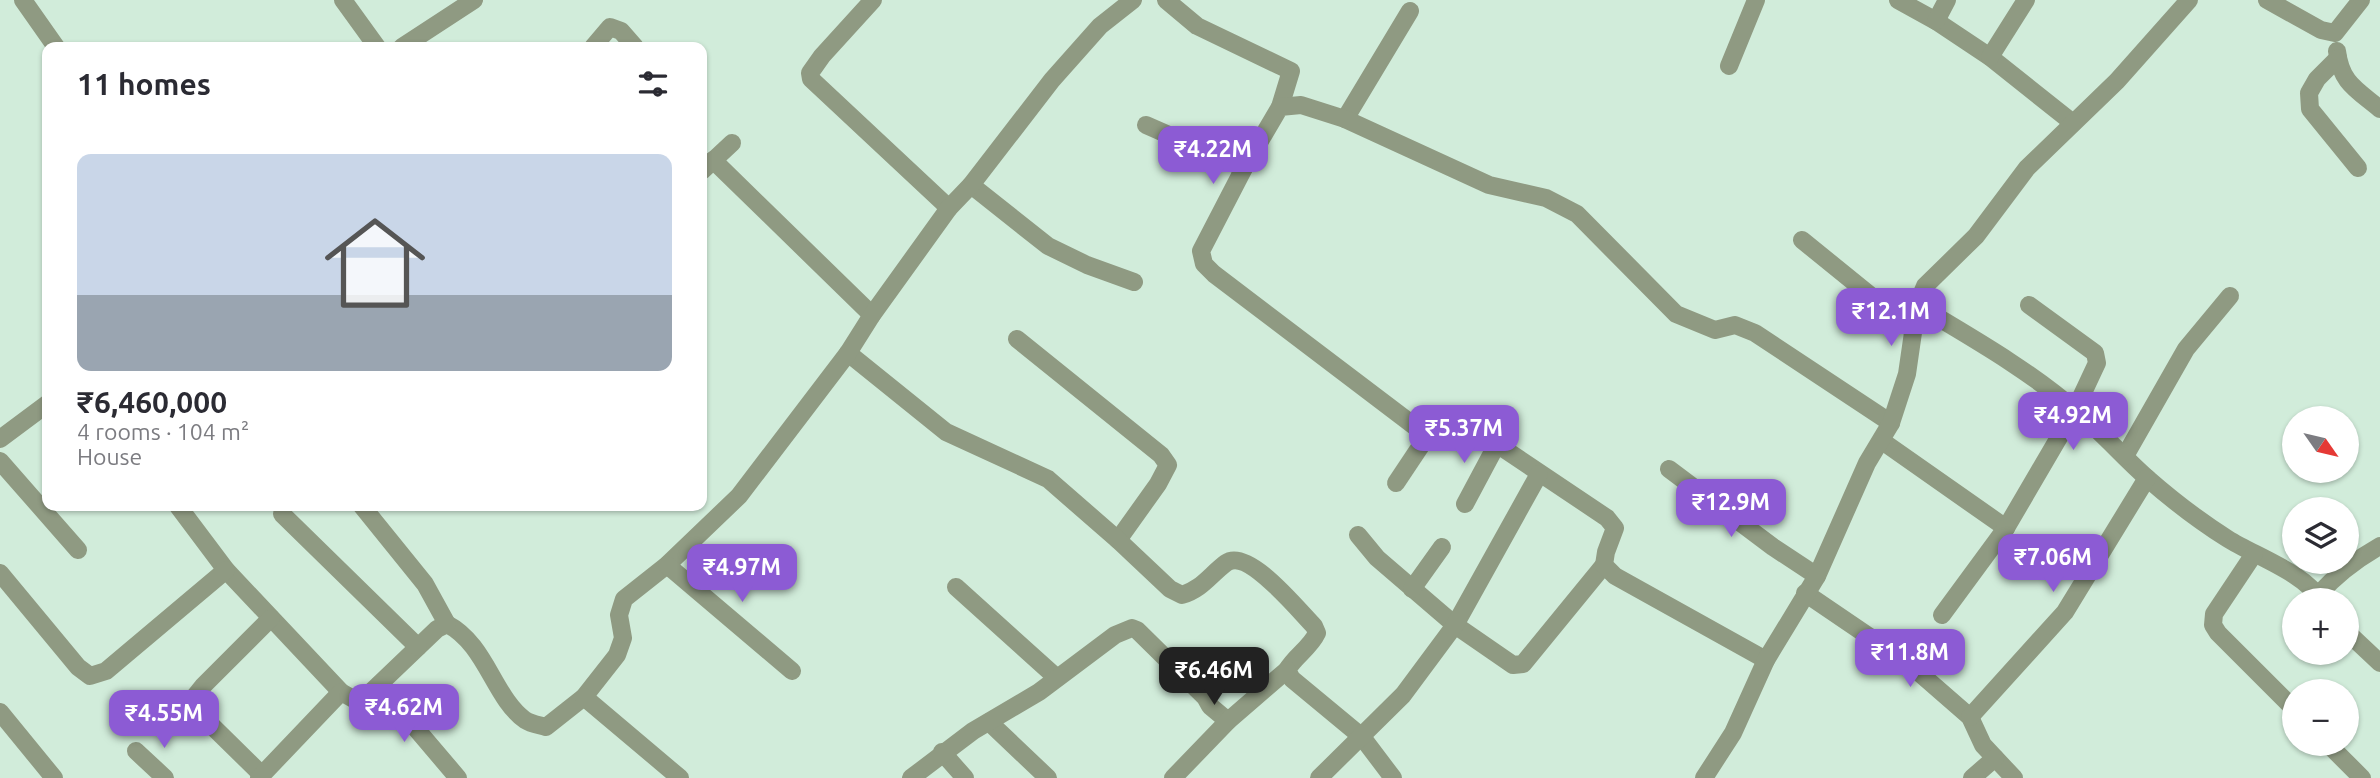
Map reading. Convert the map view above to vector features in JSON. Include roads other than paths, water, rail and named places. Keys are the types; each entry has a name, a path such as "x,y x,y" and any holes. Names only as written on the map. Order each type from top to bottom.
{"street":[{"path":"23,0 52,42"},
{"path":"343,0 373,42"},
{"path":"410,42 474,0"},
{"path":"873,0 822,56 810,74 811,79 949,208"},
{"path":"366,511 425,584 447,624 457,629 479,654 514,709 527,721 546,727 584,697 617,655 623,638 619,615 624,599 667,565 739,496 848,353 949,208 971,185 1052,80 1100,26 1133,0"},
{"path":"1166,0 1197,26 1291,71 1280,107 1244,168 1201,251 1204,264 1405,421 1420,432 1430,432"},
{"path":"1729,66 1756,0"},
{"path":"1898,0 1990,57 2073,123"},
{"path":"1936,22 1947,0"},
{"path":"1990,57 2026,0"},
{"path":"1704,778 1733,733 1766,660 1804,593 1817,576 1867,463 1891,423 1907,374 1917,305 1925,286 1976,236 2027,168 2117,81 2189,0"},
{"path":"2267,0 2321,30 2335,33"},
{"path":"2361,0 2335,33 2340,71 2380,109"},
{"path":"1345,119 1410,11"},
{"path":"597,42 610,27 621,31 631,42"},
{"path":"2338,58 2317,79 2309,93 2310,109 2358,169"},
{"path":"1280,107 1301,105 1345,119 1489,185 1546,198 1577,214 1676,314 1715,330 1735,325 1755,333 1891,423"},
{"path":"1146,125 1244,168"},
{"path":"732,143 708,165 872,316"},
{"path":"971,185 1048,246 1087,265 1135,282"},
{"path":"1802,240 1913,330"},
{"path":"2125,456 2186,349 2230,296"},
{"path":"1917,305 2000,356 2076,410 2147,478 2225,537 2254,554 2265,557 2306,588"},
{"path":"1942,615 2006,528 2076,410 2097,363 2095,353 2029,305"},
{"path":"1017,338 1161,455 1168,465 1158,484 1118,540"},
{"path":"848,353 946,432 1048,479 1170,589 1182,594 1194,591 1227,561 1237,559 1254,566 1314,626 1317,633 1314,640 1292,661 1287,670 1228,721 1173,778"},
{"path":"0,439 42,408"},
{"path":"1358,535 1377,558 1412,589 1455,625 1513,665 1523,664 1605,565 1606,552 1615,528 1608,518 1452,414 1448,414 1430,432 1396,483"},
{"path":"1882,441 2006,528"},
{"path":"1465,503 1497,444"},
{"path":"0,461 42,509"},
{"path":"1669,469 1773,547 1817,576"},
{"path":"1319,778 1403,695 1455,625 1539,474"},
{"path":"1970,717 2065,612 2147,478"},
{"path":"43,511 78,551"},
{"path":"182,511 226,570 341,692 356,701 370,693 437,629 447,624"},
{"path":"282,514 418,647"},
{"path":"2327,588 2338,573 2380,546"},
{"path":"1412,589 1442,547"},
{"path":"2254,554 2214,614 2213,625 2282,697"},
{"path":"667,565 792,671"},
{"path":"1605,565 1615,576 1766,660"},
{"path":"0,573 78,667 90,676 106,671 226,570"},
{"path":"956,587 1056,678"},
{"path":"1804,593 1908,663 1970,717 1983,746 2014,778"},
{"path":"271,618 195,696 194,706 207,722 261,777 341,692"},
{"path":"911,778 942,752 1039,692 1115,635 1132,628 1228,721"},
{"path":"2359,643 2380,663"},
{"path":"1287,670 1292,678 1362,737 1393,778"},
{"path":"379,685 458,778"},
{"path":"584,697 680,778"},
{"path":"0,712 54,778"},
{"path":"989,722 1048,778"},
{"path":"136,751 165,778"},
{"path":"942,752 965,778"},
{"path":"2340,756 2362,778"},
{"path":"1972,778 1995,758"}]}
